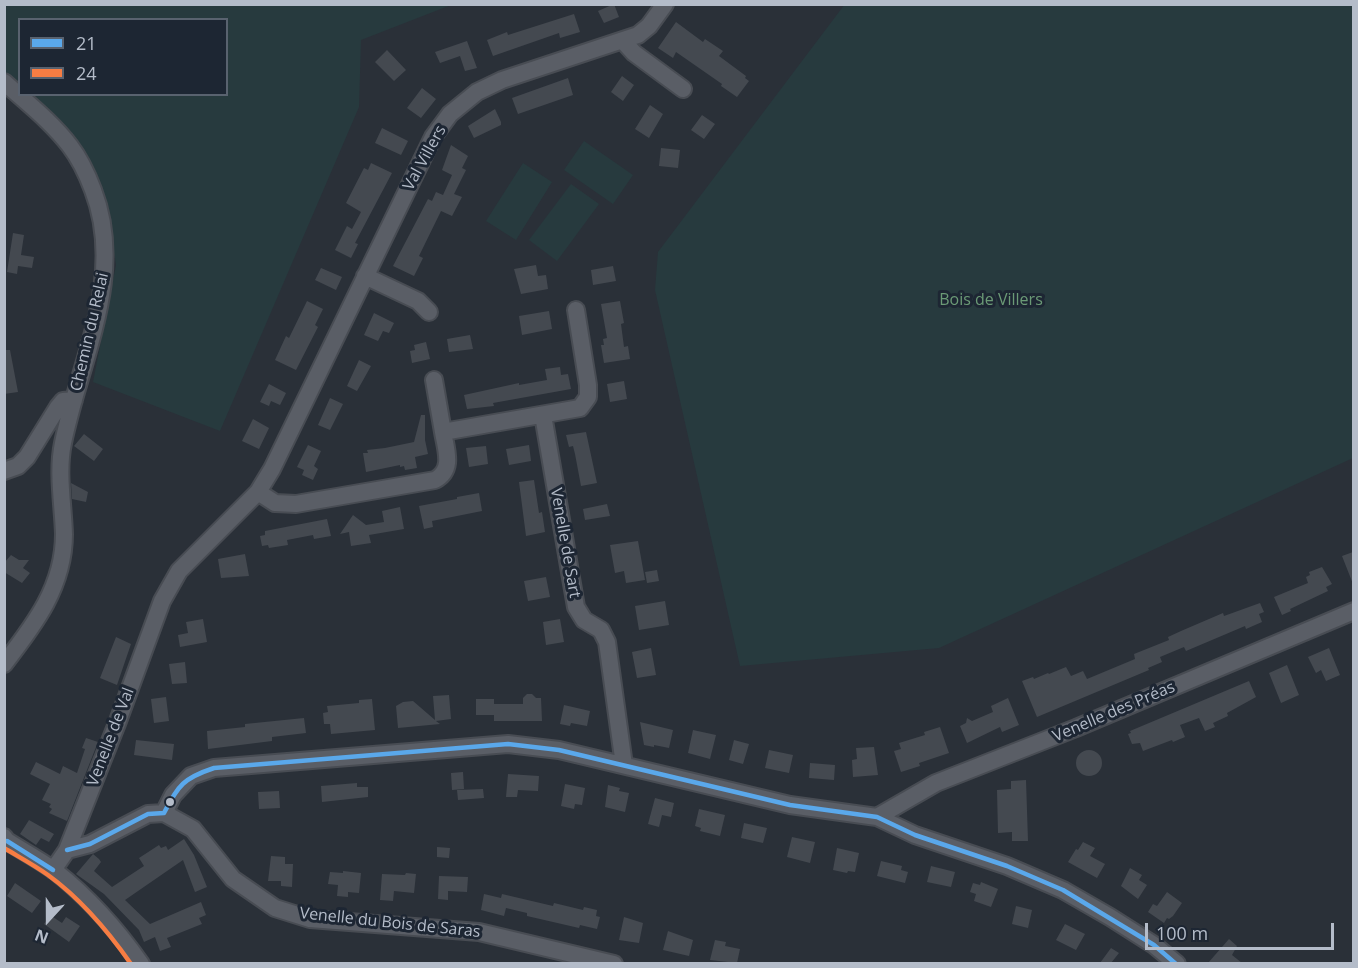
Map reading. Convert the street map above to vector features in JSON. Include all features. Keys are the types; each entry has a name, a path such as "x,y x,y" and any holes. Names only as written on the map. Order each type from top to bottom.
{"street":[{"name":"Val Villers","path":"162,601 179,571 258,492 272,469 433,137 450,114 477,92 501,80 638,35 650,26 665,4"},
{"path":"623,41 634,53 683,90"},
{"name":"Chemin du Relai","path":"4,82 18,96"},
{"name":"Chemin du Relai","path":"4,664 32,628 48,602 59,574 64,537 61,472 63,445 102,294 106,269 100,208 84,167 69,145 18,96"},
{"path":"365,276 418,301 429,312"},
{"path":"443,432 580,408 588,397 576,310"},
{"path":"258,492 275,503 296,504 435,480 442,476 447,469 434,380"},
{"name":"Chemin du Relai","path":"4,471 18,466 27,457 63,401 74,400"},
{"name":"Venelle de Sart","path":"543,415 576,607 584,620 601,630 607,642 624,765"},
{"name":"Venelle de Val","path":"53,870 67,850 162,601"},
{"name":"Venelle des Préas","path":"877,817 936,783 1076,728 1353,611"},
{"path":"67,850 90,844 148,814 164,813 173,795 190,776 214,768 508,744 559,750 790,805 877,817 915,835 1007,866 1063,890 1154,945 1177,963"},
{"name":"Venelle du Bois de Saras","path":"164,813 193,830 233,879 274,908 310,918 479,932 614,963"},
{"path":"5,841 53,870 93,904 111,922 141,963"}],"green space":[{"name":"Bois de Villers","path":"845,4 1353,5 1353,458 939,648 740,666 655,290 658,252"},
{"path":"4,5 451,5 361,40 359,107 220,431 93,382 116,265 106,201 76,140 28,96 228,96 228,18 18,18 18,86 5,73"},
{"path":"584,141 633,175 613,204 564,170"},
{"path":"523,163 552,182 516,240 486,221"},
{"path":"571,184 599,204 557,261 529,240"}],"building":[{"path":"614,4 619,17 604,23 598,11"},
{"path":"574,14 580,32 560,38 559,33 493,56 487,40 507,32 508,35"},
{"path":"676,22 703,42 705,39 723,51 719,56 746,76 745,78 749,81 737,97 676,52 673,58 658,48"},
{"path":"467,41 477,68 465,71 460,56 440,63 435,52"},
{"path":"387,50 406,70 394,81 375,62"},
{"path":"622,76 634,85 623,101 611,92"},
{"path":"568,78 573,95 518,114 512,98"},
{"path":"422,88 436,99 421,118 407,108"},
{"path":"650,105 663,114 649,138 635,129"},
{"path":"495,109 501,125 474,138 468,126"},
{"path":"702,115 715,124 704,139 691,130"},
{"path":"382,128 408,141 401,155 375,143"},
{"path":"451,145 468,156 462,168 466,170 454,194 462,197 452,216 441,211 419,256 423,258 414,276 393,266 428,199 432,201 436,192 443,195 452,175 442,170"},
{"path":"661,148 680,150 678,168 659,166"},
{"path":"371,163 392,173 355,243 358,244 351,258 335,250 347,226 352,229 361,212 346,203 364,168 368,170"},
{"path":"13,233 24,235 21,255 34,257 32,268 18,266 17,274 7,272"},
{"path":"536,265 538,276 546,275 548,289 521,294 514,269"},
{"path":"613,266 616,281 593,285 591,270"},
{"path":"321,268 342,277 336,290 315,280"},
{"path":"307,301 323,309 315,325 318,327 296,370 275,360 286,336 289,338"},
{"path":"620,301 624,323 621,324 624,347 628,346 630,359 604,363 601,345 604,345 603,339 607,338 601,304"},
{"path":"549,311 552,329 522,335 519,316"},
{"path":"374,313 394,323 389,333 383,331 378,341 364,335"},
{"path":"470,335 473,349 449,352 447,339"},
{"path":"426,342 430,359 412,363 410,351 415,350 414,345"},
{"path":"4,350 10,350 18,392 4,394"},
{"path":"359,360 371,366 357,391 347,386"},
{"path":"560,367 561,375 568,374 571,389 493,403 494,406 467,409 464,395 519,383 519,385 547,380 545,369"},
{"path":"624,381 627,399 610,402 607,384"},
{"path":"269,384 286,393 280,405 271,401 269,406 260,402"},
{"path":"330,398 343,404 330,430 318,425"},
{"path":"421,415 425,415 425,440 428,454 415,457 417,468 405,470 404,466 400,467 400,465 366,472 363,453 368,453 367,450 414,442"},
{"path":"253,419 269,428 259,449 242,441"},
{"path":"586,432 597,483 581,486 573,446 569,447 566,435"},
{"path":"84,434 103,449 94,461 74,446"},
{"path":"308,445 321,451 314,466 318,469 313,480 302,475 304,470 297,467"},
{"path":"529,445 531,461 509,465 506,449"},
{"path":"486,446 488,464 469,467 466,448"},
{"path":"534,480 539,513 542,512 545,532 526,536 519,482"},
{"path":"71,483 88,492 86,502 72,499"},
{"path":"479,493 482,511 432,521 433,527 424,529 419,506"},
{"path":"607,504 610,516 585,520 583,509"},
{"path":"400,507 404,529 369,535 371,543 351,546 349,532 340,534 353,515 366,525 384,522 382,511"},
{"path":"327,519 331,536 314,539 313,535 287,540 288,545 269,548 268,545 262,546 260,536 265,535 265,531"},
{"path":"638,541 645,580 626,583 624,571 615,573 610,545"},
{"path":"1353,552 1353,584 1342,556"},
{"path":"245,554 249,576 221,578 218,559"},
{"path":"11,555 19,560 29,560 23,568 30,573 22,583 4,572 4,563"},
{"path":"1322,567 1332,584 1326,587 1328,591 1282,615 1274,597 1308,583 1306,577 1310,575 1309,572"},
{"path":"657,570 659,581 647,583 645,572"},
{"path":"546,577 550,597 528,601 524,581"},
{"path":"665,601 669,625 639,630 635,606"},
{"path":"1260,603 1264,612 1259,614 1262,622 1246,629 1245,626 1186,651 1184,647 1160,657 1162,662 1148,668 1149,670 1037,717 1022,681 1066,667 1071,676 1083,671 1087,679 1135,659 1134,654 1169,640 1168,637 1181,631 1223,613 1224,616"},
{"path":"203,619 207,642 180,647 178,635 188,633 186,622"},
{"path":"560,619 564,642 546,645 543,622"},
{"path":"116,637 131,644 117,685 100,678"},
{"path":"651,648 656,675 637,678 632,652"},
{"path":"1329,648 1340,675 1326,681 1321,670 1316,673 1308,657"},
{"path":"185,662 187,683 172,684 169,664"},
{"path":"1287,665 1299,695 1281,703 1269,673"},
{"path":"1249,681 1256,697 1213,723 1215,727 1205,731 1199,718 1180,725 1185,737 1173,742 1172,740 1143,751 1140,743 1132,744 1128,734 1131,733 1130,731"},
{"path":"527,694 541,698 542,721 494,721 494,715 476,715 476,699 494,699 494,704 523,704 523,698"},
{"path":"449,695 451,719 436,721 440,724 398,728 396,706 403,702 413,701 435,720 433,696"},
{"path":"166,697 169,721 154,723 151,699"},
{"path":"1008,698 1019,725 1002,732 1000,727 967,743 960,726 966,723 967,718 972,721 993,712 991,706"},
{"path":"372,699 375,730 331,734 330,724 324,724 323,713 328,712 327,706 359,703 359,700"},
{"path":"564,705 590,711 587,726 571,723 570,726 560,724"},
{"path":"304,718 306,733 272,737 272,741 208,749 207,731 245,727 245,724"},
{"path":"640,722 673,730 669,748 644,745"},
{"path":"940,727 949,753 901,772 894,751 901,749 899,743 925,735 924,732"},
{"path":"693,730 716,735 710,759 688,753"},
{"path":"86,738 98,742 67,821 49,813 52,809 49,807 51,804 42,800 50,784 30,774 36,762 60,774 63,766 77,773"},
{"path":"136,740 174,744 172,760 134,755"},
{"path":"734,740 749,744 743,764 729,760"},
{"path":"874,747 878,775 853,777 852,760 857,759 856,748"},
{"path":"769,750 793,755 789,773 765,768"},
{"path":"1089,750 1098,754 1102,763 1098,772 1089,776 1080,772 1076,763 1080,754"},
{"path":"810,763 835,765 834,780 809,778"},
{"path":"463,772 464,789 452,790 451,773"},
{"path":"508,774 539,776 538,791 518,790 517,797 506,797"},
{"path":"1026,780 1028,841 1012,841 1012,832 998,833 997,790 1011,789 1011,781"},
{"path":"357,783 357,787 368,787 368,797 322,802 321,786"},
{"path":"565,784 585,788 582,805 575,804 574,809 561,806"},
{"path":"608,785 629,793 625,812 605,807"},
{"path":"483,789 484,798 458,800 457,790"},
{"path":"279,791 280,808 259,809 258,792"},
{"path":"655,798 674,803 671,817 662,815 659,827 648,824"},
{"path":"699,809 725,815 720,836 700,831 701,828 695,826"},
{"path":"29,820 54,834 49,842 41,838 36,845 20,834"},
{"path":"744,823 767,828 763,843 741,838"},
{"path":"792,837 815,842 810,863 787,857"},
{"path":"184,839 194,855 207,887 195,892 183,860 125,900 150,924 201,902 206,915 199,918 202,924 167,938 171,947 160,951 155,937 144,942 139,930 104,894 76,874 93,854 101,862 94,871 112,887 144,866 139,858 159,845 161,848 166,846 168,850"},
{"path":"1083,842 1095,848 1090,856 1105,864 1097,878 1068,862"},
{"path":"437,847 450,848 449,858 437,857"},
{"path":"837,848 859,853 855,872 833,870"},
{"path":"271,856 285,857 285,864 293,864 292,887 281,886 281,881 268,881"},
{"path":"881,861 902,866 901,870 908,872 905,883 877,876"},
{"path":"931,866 955,872 951,887 927,882"},
{"path":"1130,868 1142,875 1139,880 1147,885 1138,899 1121,886"},
{"path":"343,871 361,873 359,893 348,892 348,897 337,896 338,885 328,884 330,872 343,873"},
{"path":"406,873 416,874 414,893 394,891 393,901 380,900 382,874 405,875"},
{"path":"439,876 468,877 467,892 448,891 448,900 438,899"},
{"path":"981,882 998,889 991,907 974,901 976,894 970,892 973,883 980,885"},
{"path":"15,883 41,901 32,913 7,896"},
{"path":"1167,892 1182,903 1173,916 1167,918 1164,923 1148,912 1153,904 1157,906"},
{"path":"484,894 501,898 502,894 553,906 554,903 583,910 584,907 597,910 596,916 600,917 597,929 580,925 579,928 527,916 527,913 506,908 504,916 481,910"},
{"path":"1016,906 1032,910 1028,928 1012,924"},
{"path":"50,915 62,923 66,917 80,926 69,942 44,924"},
{"path":"624,917 643,923 639,943 619,940"},
{"path":"1065,924 1085,934 1076,950 1056,940"},
{"path":"668,931 693,940 689,956 663,950"},
{"path":"1229,939 1237,946 1232,955 1242,963 1208,963"},
{"path":"715,940 726,942 725,946 740,949 737,963 710,960"},
{"path":"1111,948 1119,953 1111,963 1100,963"}],"transit line":[{"name":"21","path":"164,813 183,784 195,775 214,768 508,744 559,750 790,805 877,817 915,835 1007,866 1063,890 1154,945 1176,964"},
{"name":"21","path":"67,850 90,844 148,814 164,813"},
{"name":"21","path":"7,841 53,870"},
{"name":"24","path":"4,848 43,871 72,894 131,964"}]}
